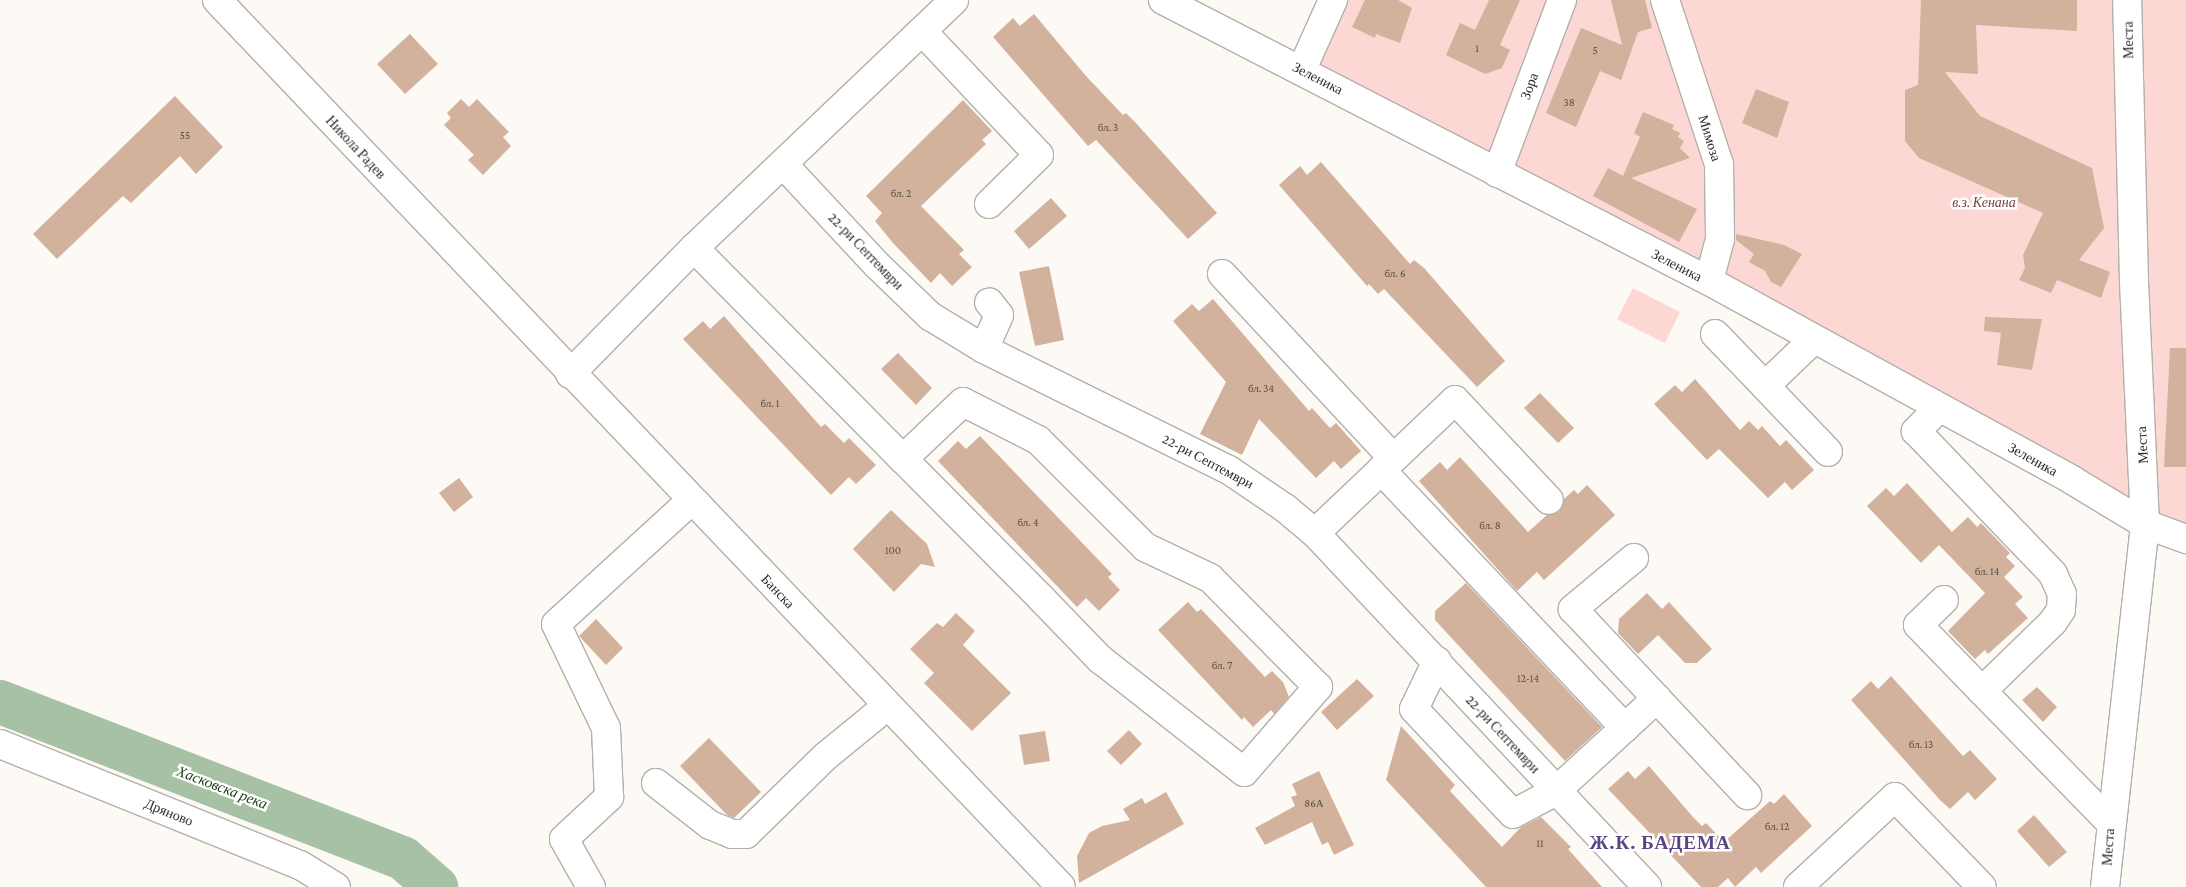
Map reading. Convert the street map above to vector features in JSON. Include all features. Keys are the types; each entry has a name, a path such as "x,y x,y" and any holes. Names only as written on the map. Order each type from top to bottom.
{"street":[{"name":"Никола Радев","path":"217,0 495,295"},
{"path":"570,374 694,248 954,0"},
{"name":"Зеленика","path":"1163,0 1709,281 1813,340 1940,408 2145,524 2186,539"},
{"path":"1302,70 1333,0"},
{"name":"Зора","path":"1497,173 1562,0"},
{"name":"Мимоза","path":"1665,0 1719,164 1720,239 1709,281"},
{"name":"Места","path":"2105,887 2110,822 2145,524 2134,280 2127,0"},
{"path":"922,31 1039,155 989,204"},
{"name":"22-ри Септември","path":"783,164 877,265 930,316 984,349 1229,470 1259,487 1315,533 1437,661 1639,884"},
{"path":"694,248 1100,659 1244,772 1318,687 1210,578 1145,547 1038,440 963,402 903,459"},
{"path":"1222,274 1387,464 1625,728"},
{"name":"Банска","path":"495,295 1061,887"},
{"path":"984,349 999,314 989,302"},
{"path":"1715,334 1828,452"},
{"path":"1765,386 1813,340"},
{"path":"1315,533 1455,400 1548,500"},
{"path":"1940,408 1916,431 2053,574 2062,594 2061,610 2053,622 1982,691"},
{"path":"591,887 564,839 609,797 606,728 556,624 692,500"},
{"path":"1634,558 1574,609 1747,795"},
{"path":"1944,600 1918,625 2110,822"},
{"path":"1437,661 1414,709 1513,814 1556,791 1657,698"},
{"path":"656,783 710,825 732,834 746,834 826,756 887,706"},
{"name":"Дряново","path":"0,744 300,865 336,887"},
{"path":"1798,887 1895,797 1982,887"}],"green space":[{"name":"в.з. Кенана","path":"1332,0 2186,0 2186,538 1302,69"},
{"path":"1633,288 1680,312 1665,343 1617,319"}],"building":[{"path":"1365,0 1398,0 1412,8 1400,43 1376,34 1375,38 1352,27"},
{"path":"1489,0 1520,0 1500,45 1510,50 1502,68 1485,74 1446,55 1460,23 1475,30"},
{"path":"1611,0 1645,0 1652,28 1638,32 1621,80 1600,71 1576,127 1546,113 1581,28 1622,45"},
{"path":"1921,0 2077,0 2077,31 1976,25 1978,74 1945,72 1980,116 2092,168 2104,228 2079,260 2110,272 2101,298 2057,280 2051,293 2019,280 2025,268 2023,255 2043,213 1919,158 1905,141 1905,90 1918,85"},
{"path":"1034,14 1086,76 1123,115 1126,113 1135,122 1217,213 1188,239 1096,140 1088,146 993,37 1013,18 1020,26"},
{"path":"410,34 438,64 405,94 377,64"},
{"path":"1756,89 1789,102 1777,138 1742,123"},
{"path":"175,96 223,147 196,174 180,156 131,203 123,196 57,259 33,234"},
{"path":"461,99 469,107 477,99 509,132 503,137 511,146 483,175 468,160 474,155 444,125 451,118 447,113"},
{"path":"963,100 992,131 982,140 986,144 921,206 964,250 959,254 972,267 952,286 940,273 931,283 875,221 882,213 866,196"},
{"path":"1643,112 1674,125 1672,129 1680,133 1678,137 1684,141 1680,148 1690,158 1631,178 1697,209 1679,242 1593,196 1608,168 1623,176 1640,137 1634,133"},
{"path":"1321,162 1410,264 1414,260 1424,268 1505,361 1477,387 1384,289 1378,294 1369,284 1367,286 1279,185 1300,166 1307,175"},
{"path":"1051,198 1067,216 1029,249 1014,231"},
{"path":"1736,234 1784,245 1802,254 1781,287 1771,282 1765,271 1749,262 1754,254 1736,240"},
{"path":"1049,266 1064,340 1035,346 1019,272"},
{"path":"1213,299 1309,411 1312,408 1330,428 1336,423 1361,451 1341,469 1334,461 1316,478 1259,419 1242,455 1200,434 1226,382 1173,321 1192,304 1199,311"},
{"path":"724,316 821,427 825,424 844,443 849,438 876,465 856,484 849,477 831,495 683,339 703,321 710,329"},
{"path":"1985,317 2042,319 2032,370 1997,365 2001,333 1984,331"},
{"path":"2170,348 2186,348 2186,467 2164,467"},
{"path":"898,353 932,388 916,405 881,369"},
{"path":"1695,379 1740,430 1749,421 1758,430 1762,426 1780,446 1786,440 1814,470 1792,490 1785,482 1768,498 1719,449 1707,460 1654,404 1675,385 1682,392"},
{"path":"1540,393 1574,428 1558,443 1524,408"},
{"path":"980,436 1112,574 1108,577 1120,590 1099,611 1086,598 1077,607 938,461 958,441 966,449"},
{"path":"1460,457 1528,532 1547,515 1559,512 1564,499 1574,490 1578,494 1587,485 1615,515 1544,580 1537,572 1517,591 1419,481 1440,462 1447,470"},
{"path":"459,478 473,497 454,512 439,493"},
{"path":"1907,483 1952,532 1968,517 1977,527 1981,523 2010,553 2006,557 2015,566 2004,577 2023,597 2015,604 2028,618 1988,654 1985,650 1975,659 1948,631 1985,593 1939,545 1921,563 1867,506 1886,488 1894,496"},
{"path":"891,510 927,544 935,567 921,564 894,592 853,549"},
{"path":"1466,583 1602,727 1565,761 1435,620 1435,611"},
{"path":"1647,593 1662,609 1669,602 1712,649 1697,663 1685,663 1658,635 1638,654 1618,633 1619,619"},
{"path":"1188,602 1197,612 1201,609 1265,677 1272,671 1283,682 1289,697 1274,714 1271,710 1253,727 1244,717 1242,720 1158,630"},
{"path":"956,613 975,631 963,645 1011,693 972,731 924,683 934,673 910,649 937,623 943,627"},
{"path":"596,619 623,648 606,665 579,636"},
{"path":"1891,676 1963,756 1970,750 1997,779 1975,800 1968,792 1950,809 1851,700 1871,681 1878,689"},
{"path":"1357,679 1374,696 1337,730 1321,712"},
{"path":"2037,687 2057,707 2043,722 2022,700"},
{"path":"1401,726 1455,785 1450,791 1502,847 1521,827 1541,817 1571,847 1568,849 1602,887 1486,887 1386,780"},
{"path":"1129,730 1142,744 1121,765 1107,751"},
{"path":"1045,731 1050,761 1024,765 1019,735"},
{"path":"709,738 761,792 734,818 727,815 680,766"},
{"path":"1649,766 1693,817 1702,826 1706,823 1724,842 1770,801 1774,804 1784,794 1812,826 1761,873 1756,867 1735,887 1728,878 1718,887 1701,887 1608,789 1628,771 1635,779"},
{"path":"1319,771 1354,845 1334,855 1328,842 1322,845 1312,822 1265,845 1255,828 1295,806 1291,797 1297,795 1292,784"},
{"path":"1166,792 1184,824 1079,883 1077,856 1089,833 1102,826 1130,820 1123,809 1142,798 1145,804"},
{"path":"2034,815 2067,852 2049,867 2017,831"}],"waterway":[{"name":"Хасковска река","path":"0,702 404,859 436,887"}],"district":[{"name":"Ж.К. БАДЕМА","path":"1660,843"}]}
